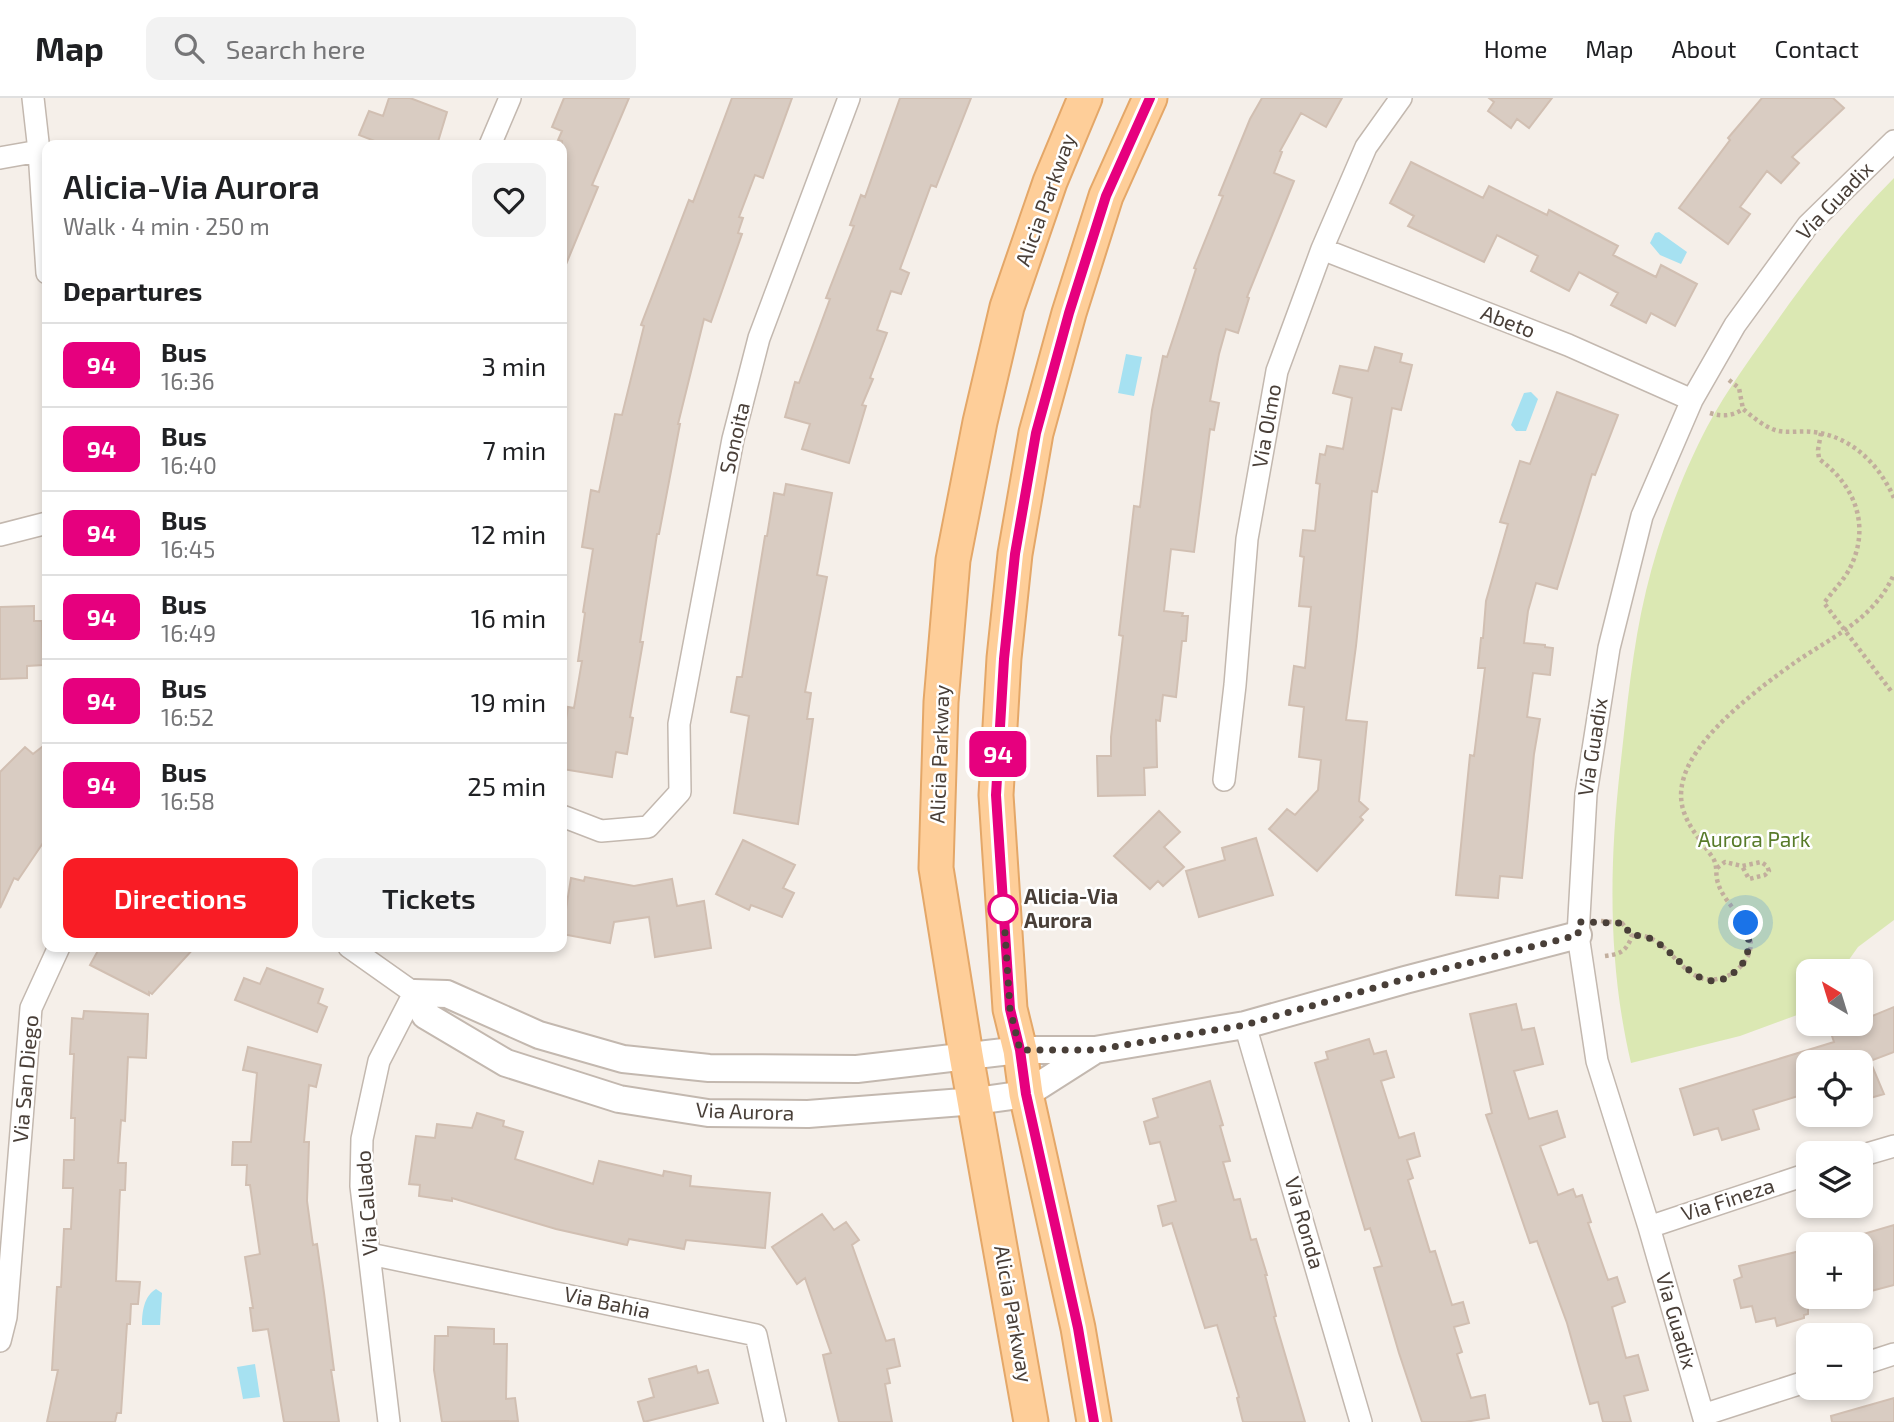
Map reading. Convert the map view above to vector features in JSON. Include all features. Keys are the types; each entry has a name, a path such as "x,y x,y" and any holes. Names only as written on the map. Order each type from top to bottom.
{"main road":[{"name":"Alicia Parkway","path":"1031,1422 936,868 941,702 953,560 980,422 1007,307 1050,182 1085,98"},
{"path":"1094,1422 1078,1328 1010,1009 996,795 1004,659 1015,554 1036,433 1069,313 1106,196 1150,98"}],"street":[{"path":"33,98 42,197"},
{"path":"492,140 510,98"},
{"name":"Sonoita","path":"567,819 601,831 648,827 680,792 679,724 733,439 759,338 849,98"},
{"name":"Via Olmo","path":"1224,780 1247,539 1277,372 1322,249 1366,147 1401,98"},
{"name":"Via Guadix","path":"1704,1418 1649,1227 1597,1062 1580,938 1586,794 1609,648 1642,516 1691,403 1735,325 1808,225 1894,141"},
{"path":"0,158 39,151"},
{"name":"Abeto","path":"1322,249 1568,345 1691,403"},
{"path":"0,534 42,524"},
{"name":"Via Aurora","path":"414,993 447,994 539,1035 623,1059 709,1068 857,1069 1020,1050 1095,1050 1245,1025 1405,979 1580,938"},
{"name":"Via San Diego","path":"0,1341 32,1008 57,952"},
{"name":"Via Aurora","path":"356,952 414,993 425,1015 506,1063 619,1099 708,1113 783,1114 976,1101 1026,1094 1095,1050"},
{"name":"Via Callado","path":"389,1422 361,1186 362,1139 379,1061 414,993"},
{"name":"Via Ronda","path":"1245,1025 1361,1422"},
{"path":"1873,1152 1894,1146"},
{"name":"Via Fineza","path":"1649,1227 1796,1178"},
{"name":"Via Bahia","path":"370,1254 756,1335 775,1422"},
{"path":"1873,1360 1894,1354"},
{"path":"1704,1418 1796,1385"}],"path":[{"path":"1709,370 1739,388 1743,409 1765,425 1777,431 1821,433 1841,439 1884,475 1894,498"},
{"path":"1691,403 1718,416 1735,414 1743,409"},
{"path":"1821,433 1819,459 1832,468 1849,488 1860,519 1850,568 1824,603 1891,691 1894,690"},
{"path":"1632,936 1638,935 1658,942 1693,975 1712,980 1734,973 1743,965 1748,954 1749,935 1746,923 1729,903 1718,884 1717,868 1692,832 1682,803 1680,790 1690,760 1710,732 1791,666 1844,632 1876,603 1894,574"},
{"path":"1717,868 1725,862 1742,866 1761,862 1767,866 1769,872 1765,876 1749,879 1742,866"},
{"path":"1580,938 1618,921 1632,936"},
{"path":"1580,938 1620,954 1626,949 1632,936"}],"green space":[{"name":"Aurora Park","path":"1894,178 1894,920 1858,947 1850,959 1796,959 1796,1015 1740,1036 1631,1063 1623,1026 1615,953 1614,843 1633,657 1657,549 1688,466 1726,395 1813,271"}],"water":[{"path":"1659,232 1687,252 1681,264 1660,255 1650,243 1655,233"},
{"path":"1126,354 1142,357 1134,396 1118,393"},
{"path":"1531,392 1538,399 1526,431 1516,431 1511,425 1524,393"},
{"path":"156,1289 162,1293 160,1325 142,1325 146,1300"},
{"path":"255,1364 260,1397 243,1399 237,1367"}],"building":[{"path":"389,98 410,98 447,112 439,140 372,140 359,135 369,111 383,116"},
{"path":"564,98 629,98 592,185 598,187 567,262 567,140 558,140 562,131 552,127"},
{"path":"732,98 792,98 763,178 755,175 739,217 743,218 738,233 742,234 711,322 704,319 678,424 657,534 640,642 643,642 630,717 633,718 627,754 616,752 612,777 567,770 567,714 568,707 574,708 582,661 578,661 593,549 582,547 591,490 599,492 615,414 622,415 644,326 641,325 689,200 693,202"},
{"path":"900,98 971,98 936,187 931,185 900,269 909,273 901,294 891,291 877,330 887,333 862,405 866,406 849,463 802,449 810,424 785,417 795,382 799,383 830,299 826,298 854,226 850,225 861,195 865,197"},
{"path":"1262,98 1342,98 1326,127 1301,113 1280,151 1282,152 1274,173 1294,181 1247,297 1249,298 1238,333 1226,329 1219,354 1210,401 1219,403 1214,430 1210,429 1194,552 1171,549 1164,611 1188,616 1186,641 1182,641 1176,697 1163,695 1160,721 1156,720 1157,767 1144,768 1145,795 1098,796 1097,756 1111,756 1123,636 1119,635 1134,506 1140,507 1152,410 1163,356 1167,357 1196,269 1194,268 1223,196 1219,195 1250,119"},
{"path":"1489,98 1552,98 1529,128 1517,119 1511,128 1488,111 1494,102"},
{"path":"1762,98 1833,98 1844,108 1792,157 1799,163 1781,183 1767,171 1740,207 1750,214 1728,244 1679,208 1730,140 1728,138"},
{"path":"1411,162 1483,198 1489,186 1547,215 1549,210 1618,246 1613,255 1656,277 1661,265 1697,284 1675,326 1651,313 1646,323 1611,305 1618,293 1579,272 1569,291 1531,271 1538,256 1497,235 1484,262 1408,226 1414,216 1390,203"},
{"path":"1375,347 1402,354 1400,362 1412,365 1401,410 1392,408 1377,492 1372,491 1346,720 1367,722 1359,801 1368,809 1360,817 1363,820 1317,871 1269,829 1287,809 1295,815 1318,790 1321,760 1299,757 1304,707 1289,705 1294,666 1305,668 1311,607 1299,606 1304,557 1300,556 1303,530 1315,531 1320,484 1316,483 1320,454 1325,455 1327,446 1343,449 1352,398 1333,393 1340,366 1368,371"},
{"path":"1557,392 1618,415 1595,475 1592,474 1557,589 1536,583 1528,611 1524,643 1553,648 1550,675 1533,673 1527,717 1540,719 1522,878 1500,876 1498,898 1456,895 1470,755 1474,756 1485,668 1478,668 1486,601 1508,524 1500,522 1520,461 1530,464"},
{"path":"786,484 832,493 817,575 827,577 805,692 811,693 807,719 813,719 798,824 734,813 749,716 731,712 737,677 742,677 774,493 784,495"},
{"path":"34,606 34,621 42,621 42,665 27,666 27,678 0,679 0,607"},
{"path":"25,747 33,754 42,747 42,844 18,880 14,878 0,908 0,772"},
{"path":"1159,811 1180,832 1164,847 1184,867 1163,886 1158,881 1150,889 1114,856"},
{"path":"1256,838 1273,895 1199,917 1186,871 1225,860 1222,848"},
{"path":"743,840 795,865 783,888 794,893 782,917 751,905 749,910 716,894"},
{"path":"585,877 634,886 672,879 677,906 704,901 711,948 655,957 649,917 614,922 610,943 567,935 567,903 571,878 584,881"},
{"path":"97,952 190,952 149,995 90,965"},
{"path":"267,968 323,989 318,1003 327,1007 317,1032 235,1000 244,978 260,984"},
{"path":"1516,1004 1522,1030 1534,1028 1543,1064 1514,1071 1529,1119 1557,1111 1565,1137 1540,1146 1558,1195 1573,1189 1576,1197 1582,1195 1591,1222 1588,1223 1608,1280 1617,1277 1625,1302 1612,1307 1626,1358 1638,1355 1648,1390 1624,1396 1631,1422 1603,1422 1598,1402 1590,1404 1567,1323 1537,1241 1530,1243 1486,1115 1492,1113 1470,1014"},
{"path":"1894,1007 1894,1052 1873,1060 1873,1050 1808,1050 1834,1042 1832,1036 1873,1036 1873,1016"},
{"path":"84,1011 148,1014 146,1058 128,1057 125,1121 121,1120 118,1163 126,1163 125,1190 120,1190 116,1281 140,1282 138,1304 131,1304 130,1324 127,1324 121,1413 117,1413 115,1422 47,1422 58,1370 52,1370 64,1229 71,1229 73,1188 63,1188 64,1160 74,1160 75,1118 71,1118 74,1054 70,1054 72,1018 83,1019"},
{"path":"1369,1039 1374,1054 1386,1051 1394,1077 1381,1081 1399,1138 1414,1133 1420,1156 1407,1160 1413,1178 1408,1180 1430,1252 1435,1251 1452,1305 1463,1302 1469,1323 1454,1327 1462,1352 1457,1354 1471,1398 1485,1395 1489,1418 1465,1422 1422,1422 1399,1353 1374,1268 1382,1266 1370,1228 1365,1230 1315,1063 1328,1059 1326,1052"},
{"path":"248,1047 321,1065 316,1087 309,1085 304,1142 309,1142 307,1201 313,1245 317,1244 339,1422 284,1422 268,1329 253,1331 250,1308 253,1308 245,1257 260,1254 250,1185 246,1185 247,1165 232,1165 233,1142 251,1142 257,1073 243,1070"},
{"path":"1796,1054 1796,1097 1753,1110 1759,1129 1722,1140 1718,1128 1694,1135 1680,1089"},
{"path":"1873,1068 1884,1094 1873,1097"},
{"path":"1210,1081 1230,1161 1223,1162 1234,1200 1240,1199 1251,1240 1256,1239 1267,1275 1276,1316 1274,1317 1305,1422 1243,1422 1237,1398 1239,1397 1217,1325 1205,1328 1172,1223 1163,1226 1158,1206 1176,1201 1160,1142 1150,1144 1144,1122 1158,1117 1153,1099"},
{"path":"477,1113 504,1121 503,1126 523,1132 515,1159 593,1184 599,1161 663,1176 664,1171 691,1176 690,1186 770,1193 765,1248 686,1240 684,1249 629,1239 627,1245 556,1229 452,1198 452,1201 419,1196 420,1185 409,1184 416,1136 435,1138 437,1124 472,1128"},
{"path":"822,1214 834,1230 846,1222 859,1240 852,1245 886,1341 894,1339 900,1366 887,1369 890,1383 885,1384 892,1422 839,1422 823,1355 831,1353 805,1278 797,1284 772,1247"},
{"path":"1894,1225 1894,1285 1873,1291 1873,1232 1870,1232"},
{"path":"1796,1252 1796,1309 1808,1309 1808,1314 1804,1315 1804,1318 1777,1326 1775,1318 1756,1322 1752,1306 1741,1308 1734,1280 1742,1277 1739,1266"},
{"path":"448,1327 494,1329 494,1344 507,1344 506,1399 515,1398 518,1421 442,1422 434,1370 435,1336 448,1336"},
{"path":"696,1366 698,1373 708,1370 718,1403 644,1422 638,1402 654,1397 649,1379"},
{"path":"1894,1398 1894,1422 1832,1422 1831,1416"}],"bus line":[{"name":"94","path":"1094,1422 1078,1328 1010,1009 996,795 1004,659 1015,554 1036,433 1069,313 1106,196 1150,98"}],"place":[{"name":"Alicia-Via Aurora","path":"1003,909"}],"route":[{"path":"1003,909 1003,902 1010,1009 1020,1050 1095,1050 1245,1025 1405,979 1578,935 1579,922 1618,921 1632,936 1638,935 1658,942 1693,975 1712,980 1725,978 1743,965 1748,954 1749,935 1746,923"}]}
